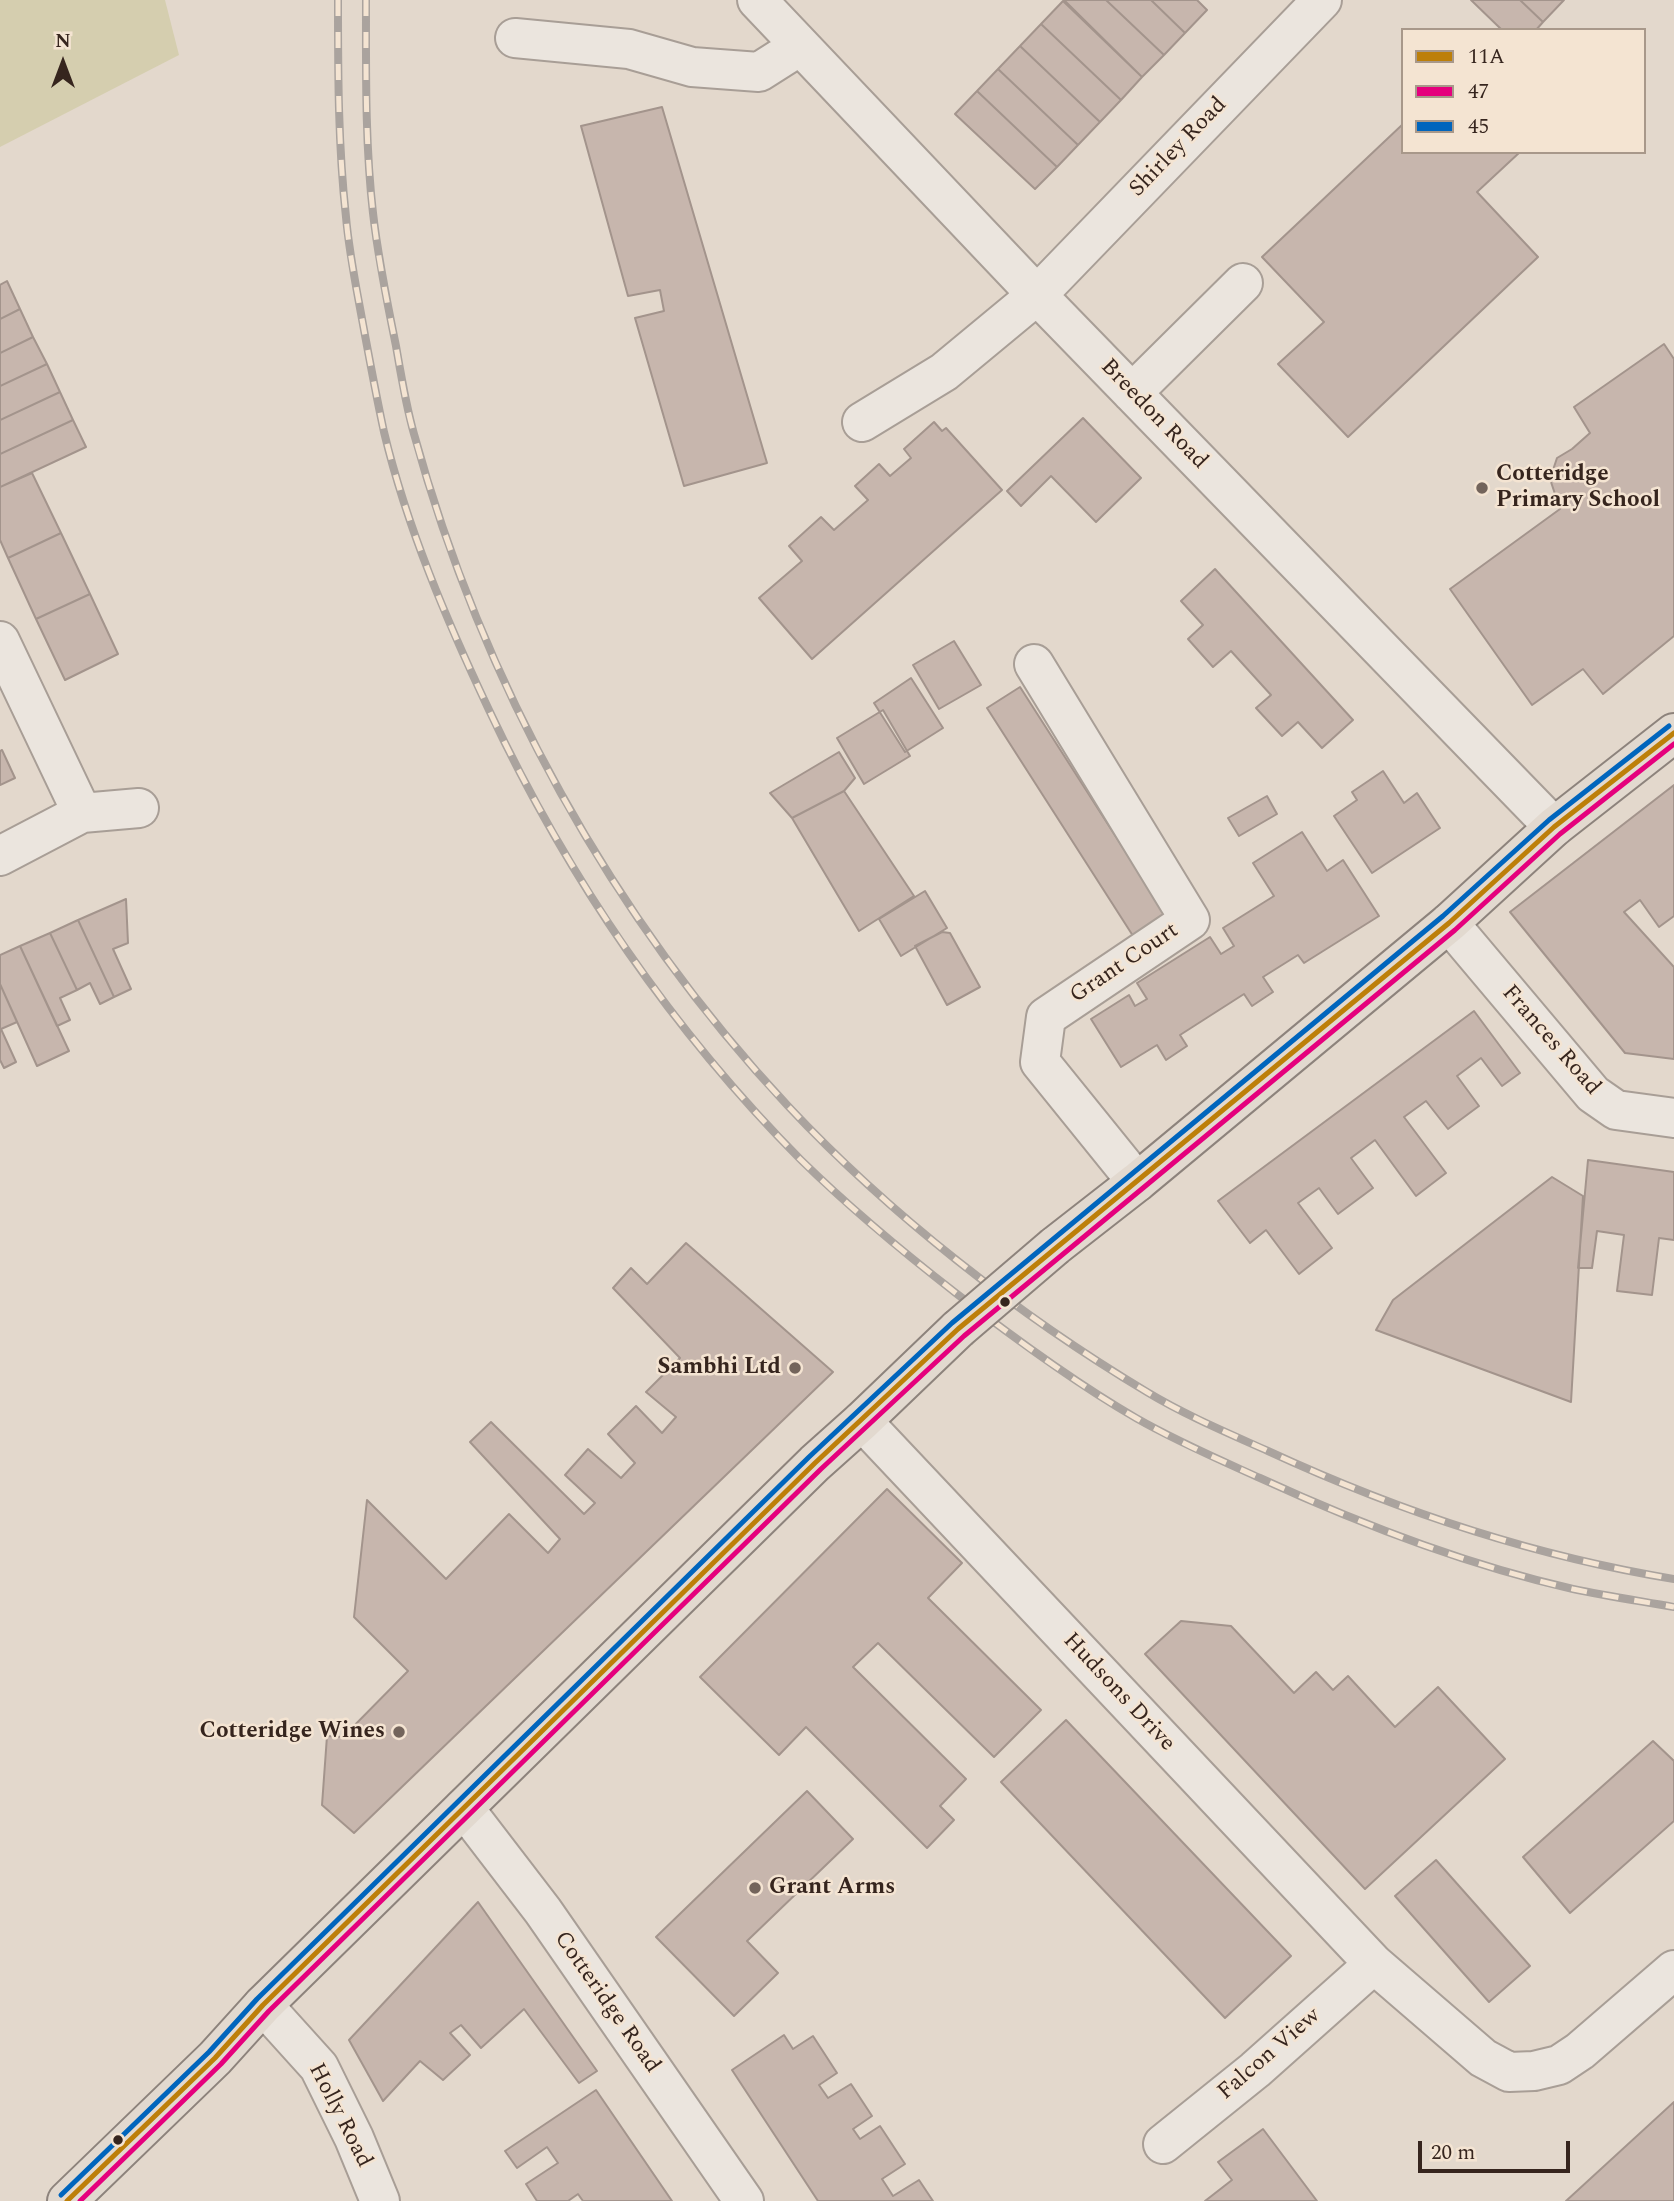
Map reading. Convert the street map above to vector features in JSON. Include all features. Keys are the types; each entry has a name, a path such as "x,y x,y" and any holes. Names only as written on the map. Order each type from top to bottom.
{"main road":[{"path":"67,2201 215,2058 263,2005 815,1463 958,1329 1055,1246 1449,923 1554,827 1674,733"}],"street":[{"name":"Breedon Road","path":"757,0 1037,296 1554,827"},
{"name":"Shirley Road","path":"862,422 944,372 1037,296 1322,0"},
{"path":"515,38 629,50 692,67 760,72 800,46"},
{"path":"1132,393 1243,283"},
{"path":"0,641 82,813"},
{"name":"Grant Court","path":"1034,664 1190,920 1046,1017 1040,1062 1136,1182"},
{"path":"0,856 82,813 139,808"},
{"name":"Frances Road","path":"1449,923 1593,1094 1616,1110 1674,1118"},
{"name":"Hudsons Drive","path":"862,1421 1374,1964 1483,2058 1509,2072 1534,2071 1559,2065 1580,2051 1674,1970"},
{"name":"Cotteridge Road","path":"464,1808 543,1912 744,2201"},
{"name":"Falcon View","path":"1163,2144 1255,2070 1374,1964"},
{"name":"Holly Road","path":"263,2005 318,2067 354,2138 380,2201"}],"shaded area":[{"path":"0,0 165,0 179,55 0,147"}],"building":[{"path":"1064,0 1106,0 1164,55 1142,77"},
{"path":"1106,0 1151,0 1185,33 1164,55"},
{"path":"1151,0 1197,0 1207,10 1185,33"},
{"path":"1471,0 1520,0 1543,22 1538,28 1500,28"},
{"path":"1520,0 1564,0 1543,22"},
{"path":"1063,1 1142,77 1121,100 1041,24"},
{"path":"1041,24 1121,100 1100,122 1020,46"},
{"path":"1020,46 1100,122 1078,145 998,69"},
{"path":"998,69 1078,145 1057,167 977,91"},
{"path":"977,91 1057,167 1035,189 955,114"},
{"path":"662,107 767,463 684,486 635,318 664,311 660,290 628,296 581,126"},
{"path":"1401,126 1401,154 1518,154 1477,192 1538,257 1348,437 1278,364 1324,322 1262,257"},
{"path":"7,281 20,309 0,319 0,285"},
{"path":"20,309 33,337 0,353 0,319"},
{"path":"33,337 47,364 0,386 0,353"},
{"path":"1664,344 1674,359 1674,636 1603,694 1583,669 1532,705 1450,589 1560,509 1550,479 1557,458 1590,433 1574,407"},
{"path":"47,364 60,392 0,420 0,386"},
{"path":"60,392 73,420 0,454 0,420"},
{"path":"1083,418 1141,478 1096,522 1051,476 1021,506 1007,491"},
{"path":"73,420 86,447 0,487 0,454"},
{"path":"934,422 942,431 946,428 1002,490 812,659 759,598 802,561 789,546 821,517 834,530 868,500 855,486 879,464 890,476 911,458 904,449"},
{"path":"32,473 61,533 8,558 0,540 0,487"},
{"path":"61,533 90,594 36,619 8,558"},
{"path":"1215,569 1353,720 1322,748 1298,722 1282,736 1256,708 1271,695 1231,651 1213,667 1188,639 1203,625 1181,601"},
{"path":"90,594 118,654 65,680 36,619"},
{"path":"954,641 981,685 939,709 913,665"},
{"path":"911,678 943,728 905,752 874,703"},
{"path":"1020,687 1168,918 1135,939 987,708"},
{"path":"883,710 910,756 864,784 837,738"},
{"path":"2,750 15,778 0,785 0,751"},
{"path":"839,752 855,778 844,791 792,818 770,793"},
{"path":"1383,771 1404,803 1417,793 1440,828 1372,873 1334,816 1357,800 1352,792"},
{"path":"1674,785 1674,916 1659,927 1640,900 1624,912 1674,967 1674,1059 1625,1053 1510,912"},
{"path":"844,791 914,896 859,931 792,818"},
{"path":"1267,796 1277,814 1239,836 1228,818"},
{"path":"1302,832 1327,871 1343,860 1379,916 1304,963 1298,955 1263,977 1273,992 1252,1006 1244,994 1180,1035 1187,1046 1166,1060 1157,1045 1121,1067 1091,1019 1129,995 1135,1006 1147,999 1137,983 1210,937 1221,954 1234,946 1223,928 1274,896 1253,863"},
{"path":"925,891 947,928 901,956 879,919"},
{"path":"126,899 128,943 113,949 131,989 114,997 78,920"},
{"path":"78,920 114,997 100,1004 90,983 77,990 50,933"},
{"path":"942,932 950,933 980,987 947,1005 915,946"},
{"path":"50,933 77,990 60,998 70,1020 57,1026 20,946"},
{"path":"20,946 69,1051 37,1066 0,984 0,955"},
{"path":"0,984 17,1022 1,1029 16,1062 4,1068 0,1060"},
{"path":"1474,1011 1520,1073 1502,1086 1481,1058 1457,1076 1479,1106 1448,1129 1426,1101 1404,1117 1446,1173 1416,1196 1375,1140 1351,1158 1373,1188 1338,1214 1319,1188 1298,1203 1332,1248 1299,1274 1266,1230 1250,1243 1218,1201"},
{"path":"1588,1160 1674,1172 1674,1240 1659,1238 1652,1295 1617,1291 1624,1235 1597,1231 1592,1268 1578,1268"},
{"path":"1552,1177 1583,1196 1571,1402 1376,1330 1393,1300"},
{"path":"686,1243 833,1372 354,1833 322,1805 327,1736 343,1737 408,1671 354,1617 367,1500 446,1579 509,1514 548,1553 560,1539 470,1442 491,1422 584,1514 595,1503 565,1475 588,1449 621,1478 635,1463 608,1434 636,1406 662,1433 676,1417 646,1392 680,1358 613,1288 631,1268 647,1284"},
{"path":"887,1489 962,1563 928,1598 1041,1710 994,1757 878,1643 853,1667 966,1779 940,1806 954,1820 927,1848 806,1727 779,1755 700,1677"},
{"path":"1181,1621 1231,1626 1294,1693 1316,1672 1333,1690 1348,1676 1395,1727 1438,1687 1505,1759 1365,1889 1145,1654"},
{"path":"1066,1720 1291,1956 1225,2018 1001,1782"},
{"path":"1653,1741 1674,1761 1674,1821 1570,1913 1523,1857"},
{"name":"Grant Arms","path":"807,1791 853,1839 747,1941 778,1973 734,2016 656,1937"},
{"path":"1436,1860 1530,1966 1489,2002 1395,1896"},
{"path":"478,1902 597,2071 579,2083 524,2009 481,2048 461,2025 450,2033 470,2055 443,2080 420,2061 383,2101 349,2040"},
{"path":"784,2035 793,2049 813,2036 837,2073 819,2085 828,2098 851,2084 872,2116 853,2129 860,2139 880,2126 905,2164 882,2179 893,2196 919,2180 933,2201 818,2201 732,2070"},
{"path":"596,2090 672,2201 583,2201 578,2194 568,2201 537,2201 526,2184 558,2163 547,2147 517,2168 505,2151"},
{"path":"1674,2102 1674,2201 1566,2201"},
{"path":"1263,2129 1317,2201 1205,2201 1232,2180 1218,2162"}],"railway":[{"path":"338,0 340,136 349,243 384,432 416,539 473,676 553,832 626,948 709,1058 801,1160 877,1229 1022,1343 1136,1418 1197,1450 1297,1495 1374,1527 1453,1555 1585,1592 1674,1607"},
{"path":"366,0 367,134 377,247 409,413 442,526 476,617 516,706 560,792 610,876 665,957 724,1033 827,1146 912,1224 1004,1297 1099,1362 1161,1400 1317,1473 1416,1512 1569,1558 1674,1579"}],"transit line":[{"name":"45","path":"61,2195 209,2052 257,1999 809,1457 952,1323 1443,916 1549,820 1669,726"},
{"name":"11A","path":"67,2201 215,2058 263,2005 815,1463 958,1329 1449,923 1554,827 1674,733"},
{"name":"47","path":"80,2201 221,2064 269,2011 821,1469 964,1336 1455,930 1560,834 1674,744"}],"place":[{"name":"Cotteridge Primary School","path":"1482,488"},
{"name":"Sambhi Ltd","path":"795,1368"},
{"name":"Cotteridge Wines","path":"399,1732"},
{"name":"Grant Arms","path":"755,1888"}]}
